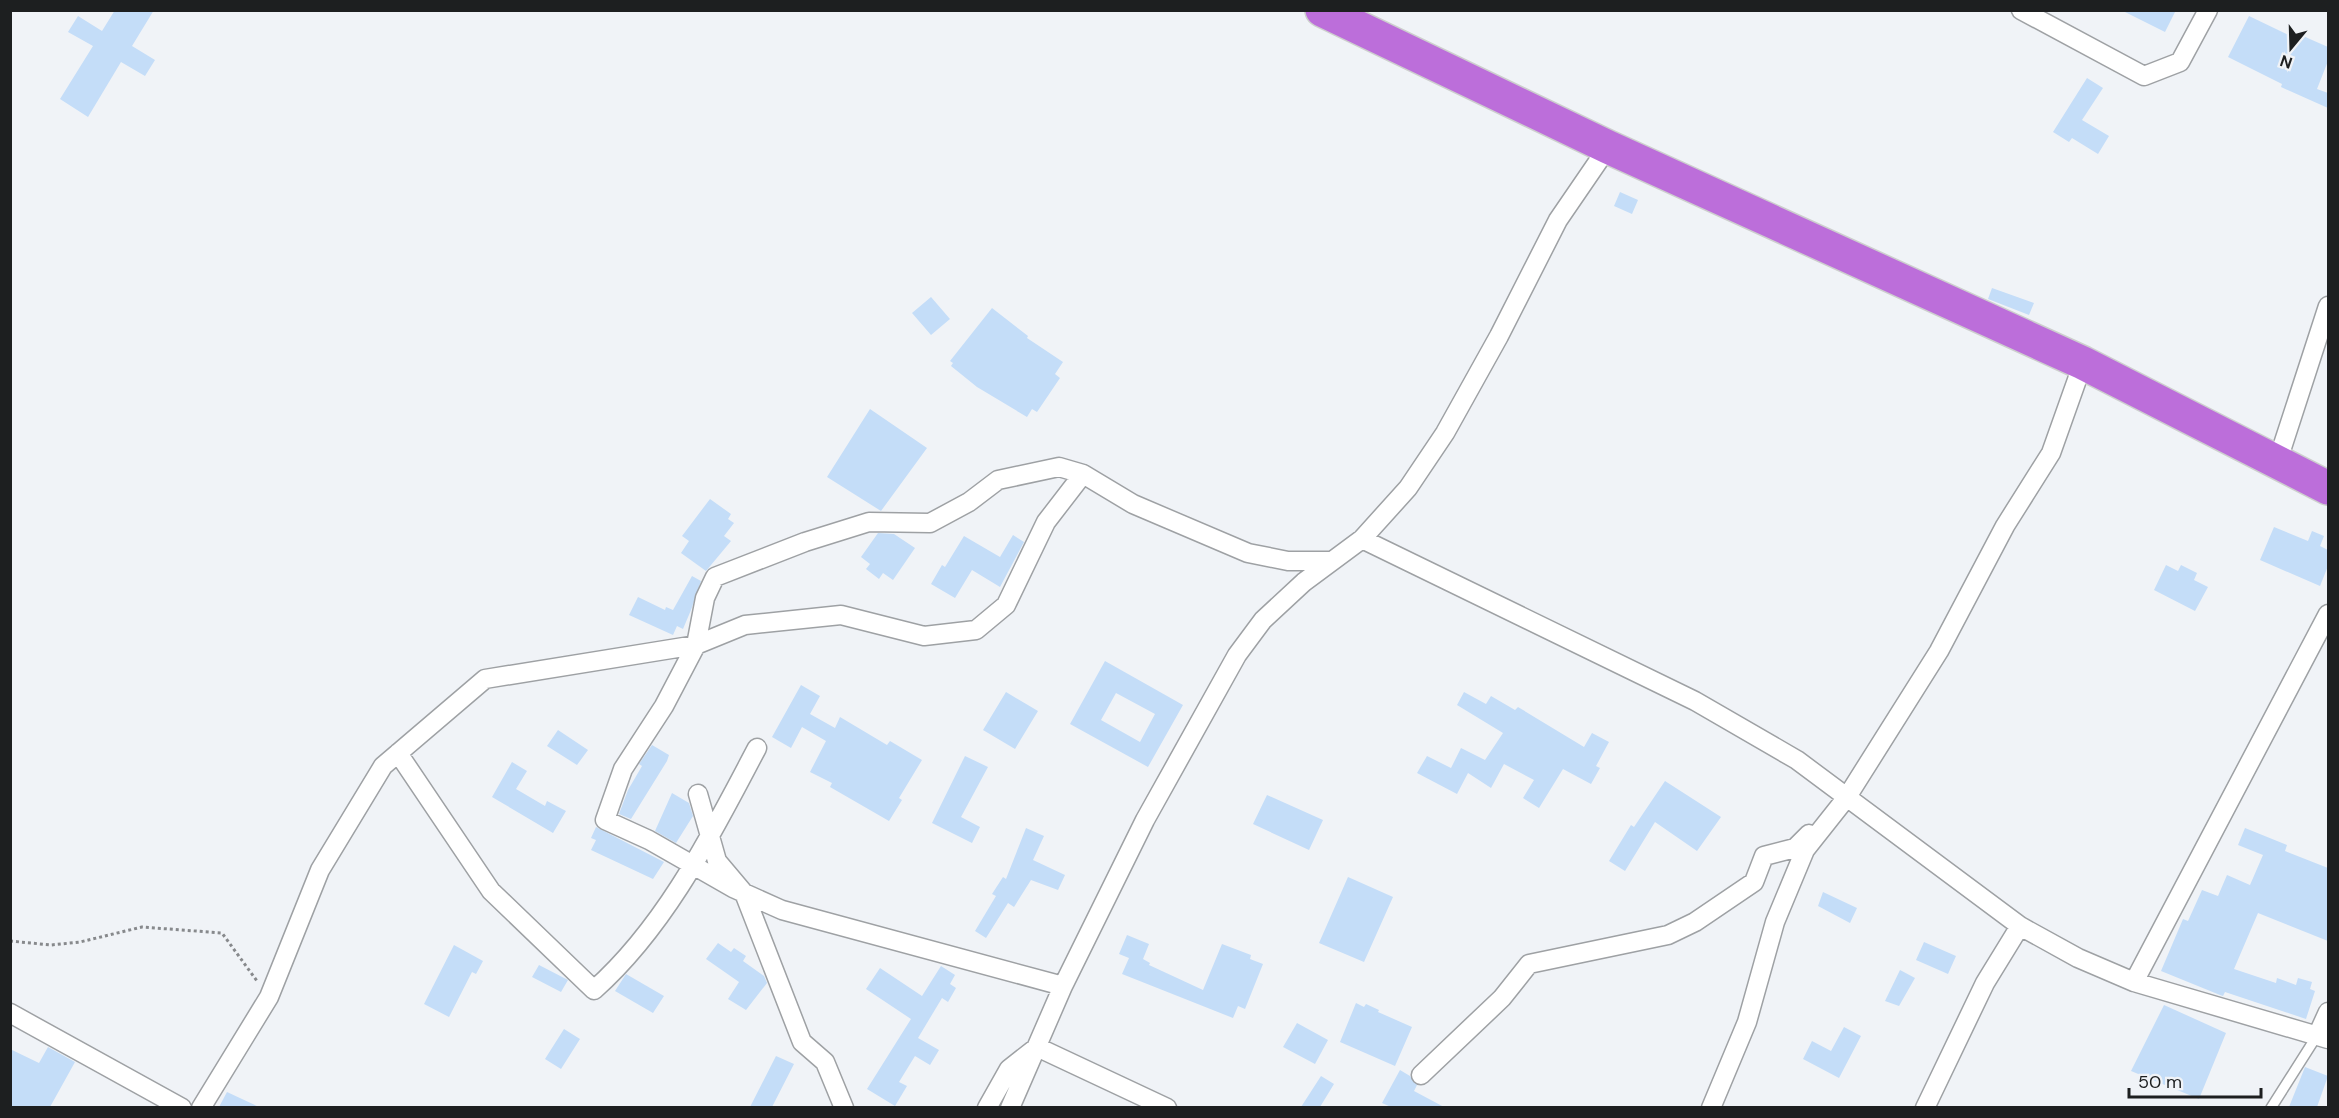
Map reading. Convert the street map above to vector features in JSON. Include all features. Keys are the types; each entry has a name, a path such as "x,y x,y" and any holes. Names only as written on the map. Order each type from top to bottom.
{"highway":[{"path":"1322,10 1608,147 2084,363 2328,488"}],"street":[{"path":"2021,10 2144,75 2180,62 2208,10"},
{"path":"1010,1107 1063,986 1144,820 1238,655 1263,620 1330,561 1362,539 1408,488 1445,434 1499,336 1558,220 1608,147"},
{"path":"2277,463 2328,306"},
{"path":"1711,1107 1747,1023 1775,922 1805,850 1847,798 1939,651 2006,526 2051,453 2084,363"},
{"path":"1063,986 782,910 605,820 623,769 664,706 696,645 705,598 715,577 734,568 869,522 930,523 969,502 998,480 1059,467 1083,474 1133,504 1248,553 1288,561 1330,561"},
{"path":"201,1107 269,997 320,870 383,766 485,679 696,645 745,625 841,615 924,636 975,630 1006,605 1046,522 1083,474"},
{"path":"1362,539 1695,701 1797,760 2020,926 2078,958 2134,982 2323,1037 2328,1012"},
{"path":"2134,982 2328,614"},
{"path":"398,753 491,891 594,990 622,965 652,927 693,865 758,748"},
{"path":"698,794 717,861 744,892 802,1042 825,1062 844,1107"},
{"path":"1421,1076 1494,1005 1529,964 1668,935 1695,922 1754,882 1764,856 1795,848 1847,798"},
{"path":"1925,1107 1985,983 2020,926"},
{"path":"10,1013 182,1107"},
{"path":"987,1107 1009,1069 1037,1047"},
{"path":"1037,1047 1167,1107"}],"lane":[{"path":"2271,1107 2323,1037"}],"path":[{"path":"10,941 51,945 80,942 142,927 222,933 269,997"}],"building":[{"path":"115,10 154,10 132,46 155,60 145,76 121,62 88,117 60,99 93,46 68,32 78,16 102,31"},
{"path":"2121,10 2176,10 2165,32"},
{"path":"2249,16 2301,41 2303,36 2328,47 2328,61 2317,89 2328,93 2328,108 2281,87 2282,84 2228,57"},
{"path":"2087,78 2103,88 2082,120 2109,136 2098,154 2072,138 2069,142 2053,132"},
{"path":"1620,192 1638,200 1632,214 1614,206"},
{"path":"1992,288 2034,303 2029,315 1988,299"},
{"path":"931,297 950,319 931,335 912,313"},
{"path":"992,308 1028,336 1027,338 1063,362 1055,374 1060,378 1037,412 1032,409 1027,417 977,387 951,366 953,363 950,361"},
{"path":"870,409 927,448 881,511 827,477"},
{"path":"710,499 731,514 728,519 734,523 724,536 731,541 706,571 681,553 689,541 682,536"},
{"path":"2274,527 2308,541 2312,531 2324,536 2320,546 2328,550 2328,566 2320,586 2260,560"},
{"path":"878,533 894,534 915,548 893,580 883,573 879,579 866,569 870,564 861,557"},
{"path":"1013,535 1024,542 1000,587 972,570 955,598 931,584 942,565 945,567 964,536 1000,557"},
{"path":"2166,565 2178,571 2181,565 2197,573 2194,580 2208,587 2195,611 2154,590"},
{"path":"692,576 701,581 683,629 677,626 673,635 629,615 638,597 665,610 666,607 673,610"},
{"path":"1105,661 1183,705 1148,767 1070,724","holes":["1116,693 1155,714 1140,742 1101,720"]},
{"path":"801,685 820,696 810,714 835,728 840,717 887,745 890,741 922,760 899,798 902,800 889,821 830,787 832,783 810,772 826,741 802,727 791,748 772,737"},
{"path":"1006,692 1038,711 1015,749 983,730"},
{"path":"1464,692 1486,704 1491,696 1515,710 1518,707 1584,747 1592,733 1609,742 1596,766 1600,768 1591,784 1563,769 1539,808 1523,798 1534,780 1504,764 1491,788 1468,773 1457,794 1417,773 1427,756 1451,768 1461,748 1485,760 1503,733 1457,705"},
{"path":"558,730 588,750 577,765 547,746"},
{"path":"652,745 669,755 631,819 619,814 628,790 642,766 639,764"},
{"path":"965,756 988,767 961,817 980,827 972,843 932,823"},
{"path":"512,762 527,771 516,789 545,806 547,801 566,811 553,833 492,797"},
{"path":"1665,781 1721,817 1697,851 1655,822 1625,871 1609,861 1631,825 1634,827"},
{"path":"672,793 689,803 693,816 676,843 655,831"},
{"path":"1267,795 1323,820 1309,850 1253,824"},
{"path":"596,827 664,862 653,879 591,850 596,840 591,838"},
{"path":"1026,828 1044,836 1033,860 1065,875 1058,890 1031,880 1014,907 1008,903 986,938 975,931 996,896 992,894 1003,877 1006,879"},
{"path":"2245,828 2287,845 2285,851 2328,868 2328,941 2258,913 2234,969 2276,983 2277,978 2296,985 2298,978 2312,982 2310,989 2315,991 2306,1019 2225,992 2223,996 2161,971 2183,919 2188,921 2202,890 2218,896 2227,875 2250,885 2263,855 2238,845"},
{"path":"1348,877 1393,897 1364,962 1319,943"},
{"path":"1823,892 1857,908 1850,923 1818,906"},
{"path":"1127,935 1149,944 1143,959 1150,963 1149,965 1203,990 1222,944 1251,955 1250,959 1263,964 1245,1009 1238,1006 1233,1018 1122,974 1129,958 1119,954"},
{"path":"1924,942 1956,956 1948,974 1916,960"},
{"path":"718,943 731,952 734,948 746,956 743,961 764,976 767,983 746,1010 728,999 739,982 706,959"},
{"path":"454,945 483,961 476,974 472,972 449,1017 424,1004"},
{"path":"539,965 568,980 561,992 532,977"},
{"path":"941,966 955,975 950,984 956,988 948,1002 942,998 918,1038 939,1050 930,1065 915,1056 899,1082 907,1086 895,1106 867,1089 911,1019 866,989 880,968 922,996"},
{"path":"1900,970 1915,978 1899,1006 1885,1001"},
{"path":"626,974 664,996 653,1013 615,991"},
{"path":"1356,1003 1364,1007 1366,1004 1412,1027 1395,1066 1340,1042"},
{"path":"2164,1005 2226,1033 2199,1099 2131,1071"},
{"path":"1297,1023 1328,1040 1315,1064 1283,1047"},
{"path":"1844,1027 1861,1036 1839,1078 1803,1059 1812,1041 1831,1051"},
{"path":"564,1029 580,1039 561,1069 545,1059"},
{"path":"48,1047 75,1062 50,1107 10,1107 10,1049 39,1063"},
{"path":"776,1056 794,1064 772,1107 750,1107"},
{"path":"2305,1067 2328,1076 2317,1107 2289,1107"},
{"path":"1400,1070 1410,1076 1417,1085 1414,1091 1444,1107 1391,1107 1382,1103"},
{"path":"1321,1076 1334,1084 1320,1107 1301,1107"},
{"path":"227,1092 259,1107 219,1107"}]}
